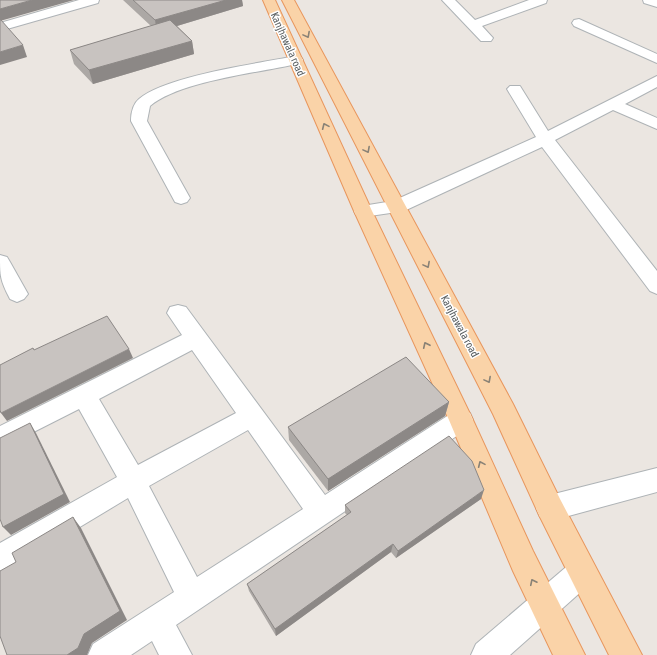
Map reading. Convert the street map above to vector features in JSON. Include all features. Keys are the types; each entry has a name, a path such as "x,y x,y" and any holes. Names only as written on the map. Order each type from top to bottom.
{"main road":[{"name":"Kanjhawala road","path":"269,0 363,211 461,420 523,561 569,655"},
{"name":"Kanjhawala road","path":"288,0 504,411 550,508 626,655"}],"street":[{"path":"41,0 51,12"},
{"path":"2,24 93,0"},
{"path":"448,0 486,38"},
{"path":"473,25 541,0"},
{"path":"649,0 657,3"},
{"path":"579,23 657,59"},
{"path":"181,198 139,121 139,112 146,101 175,87 296,60"},
{"path":"363,211 397,207 545,139 657,81"},
{"path":"515,89 545,139 657,285"},
{"path":"613,104 657,124"},
{"path":"0,262 17,294"},
{"path":"178,313 321,512"},
{"path":"0,438 196,338"},
{"path":"84,395 132,481 192,597"},
{"path":"0,559 132,481 252,416"},
{"path":"104,655 461,420"},
{"path":"550,508 657,480"},
{"path":"487,655 582,572"},
{"path":"157,620 176,655"}],"building":[{"path":"0,0 32,0 0,9"},
{"path":"133,0 226,0 155,20"},
{"path":"1,20 23,45 0,52"},
{"path":"170,20 192,41 89,70 70,50"},
{"path":"107,316 129,349 1,413 0,365 33,348 34,350"},
{"path":"406,357 449,402 328,479 288,427"},
{"path":"30,423 64,494 3,527 0,519 0,438"},
{"path":"449,436 472,461 484,490 398,551 393,544 275,629 247,584 351,512 345,505"},
{"path":"73,517 120,611 84,634 78,648 67,655 7,655 0,636 0,571 16,562 12,553"}]}
